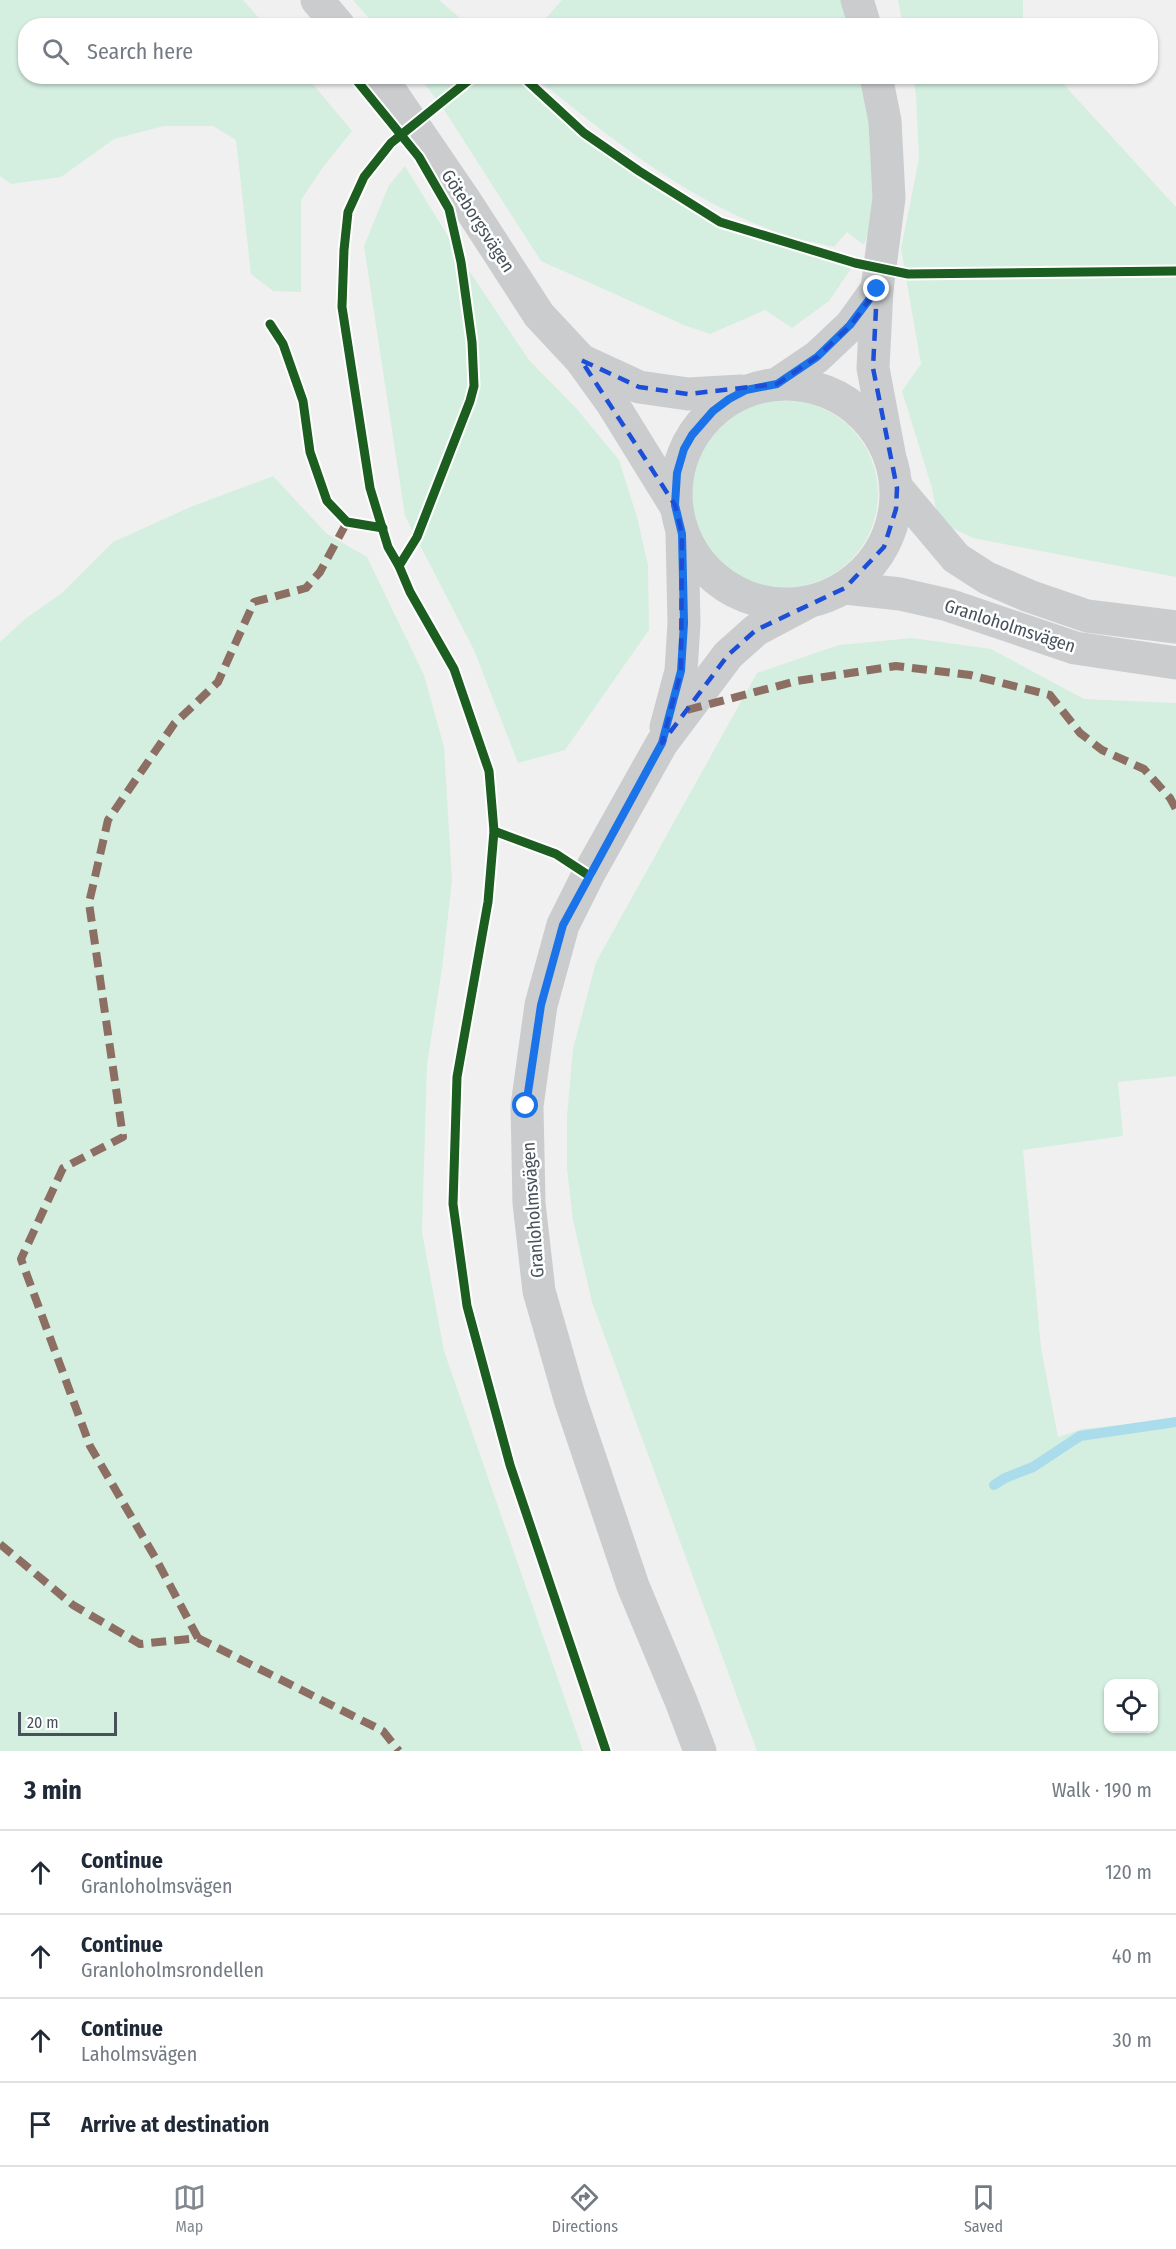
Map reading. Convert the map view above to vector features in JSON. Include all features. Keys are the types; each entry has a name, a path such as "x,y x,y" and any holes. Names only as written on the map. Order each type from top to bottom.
{"street":[{"path":"317,0 332,18"},
{"path":"857,0 863,18"},
{"name":"Göteborgsvägen","path":"385,84 539,315 581,360 612,403 679,519 698,562 714,579 738,594 771,604 807,603"},
{"path":"807,603 845,588 873,563 884,547 896,509 897,488 873,368 877,289 889,198 885,121 878,84"},
{"name":"Granloholmsvägen","path":"662,743 681,671 684,623 677,473 684,449 692,435 713,411 817,357 850,325 877,289"},
{"name":"Göteborgsvägen","path":"581,360 639,387 688,394 799,384 821,389 848,402 871,423 889,453"},
{"name":"Granloholmsvägen","path":"897,488 956,558 987,578 1029,596 1087,616 1176,627"},
{"name":"Granloholmsvägen","path":"845,588 900,594 948,605 1075,648 1176,663"},
{"name":"Granloholmsvägen","path":"700,1751 633,1586 570,1399 539,1291 529,1203 526,1106 541,1005 563,925 662,743 728,655 756,630 807,603"}],"highlighted area":[{"path":"877,289 873,368 897,488 896,509 884,547 845,588 756,630 728,655 662,743 681,671 682,534 675,505 581,360 639,387 688,394 777,384 817,357 851,325"}],"green space":[{"path":"0,0 243,0 259,18 18,18 18,84 313,84 352,131 301,200 301,292 273,291 251,274 236,140 213,126 164,126 114,139 61,177 11,184 0,176"},
{"path":"353,0 439,0 460,18 369,18"},
{"path":"562,0 841,0 847,18 546,18"},
{"path":"898,0 1023,0 1023,18 902,18"},
{"path":"424,84 466,84 451,97 469,84 530,84 584,133 720,222 855,263 829,301 792,328 765,310 710,334 684,325 541,261 441,105"},
{"path":"544,84 862,84 874,165 874,201 864,245 847,232 834,247 797,239 750,222 684,187 622,146"},
{"path":"914,84 1063,84 1176,207 1176,577 973,538 938,521 932,488 902,391 921,364 901,249 919,159"},
{"path":"405,166 468,269 529,360 576,408 619,460 637,517 648,565 649,630 565,750 518,763 474,650 405,516 364,246 389,185"},
{"path":"784,400 802,402 820,408 836,416 850,428 862,442 870,458 876,476 878,494 876,512 870,530 862,546 850,560 836,572 820,580 802,586 784,588 766,586 748,580 732,572 718,560 706,546 698,530 692,512 690,494 692,476 698,458 706,442 718,428 732,416 748,408 766,402"},
{"path":"273,476 327,534 367,557 424,675 444,747 452,880 442,969 427,1064 422,1232 444,1351 583,1751 0,1751 0,642 25,619 63,592 113,542 193,506"},
{"path":"912,638 991,649 1084,699 1176,703 1176,1076 1118,1082 1123,1136 1023,1150 1041,1348 1058,1437 1082,1429 1176,1419 1176,1751 757,1751 592,1302 573,1220 567,1169 567,1116 573,1049 596,962 757,673 839,645"}],"waterway":[{"path":"994,1485 1033,1467 1080,1436 1176,1422"}],"marked path":[{"path":"198,1638 156,1559 90,1446 21,1259 63,1168 123,1137 89,903 108,820 174,724 218,682 254,602 306,588 320,572 347,522"},
{"path":"687,710 797,681 896,666 970,675 1050,695 1080,733 1102,750 1144,769 1170,798 1176,809"},
{"path":"0,1544 73,1605 140,1644 198,1638 383,1731 399,1751"}],"cycle path":[{"path":"360,84 419,157 449,209 461,262 472,342 474,386 470,401 417,537 399,566"},
{"path":"464,84 391,143 364,177 348,212 342,307 370,488 388,547 410,592 454,669 489,771 494,831 556,854 588,875"},
{"path":"531,84 584,133 720,222 855,263 908,274 1176,271"},
{"path":"270,324 283,344 303,401 310,452 327,501 347,522 383,528"},
{"path":"494,831 488,902 457,1077 453,1204 467,1306 510,1465 606,1751"}],"route":[{"path":"526,1106 541,1005 563,925 588,875 662,743 681,671 684,623 682,534 675,505 677,473 684,449 692,435 713,411 729,399 746,390 777,384 817,357 850,325 877,289"}]}
